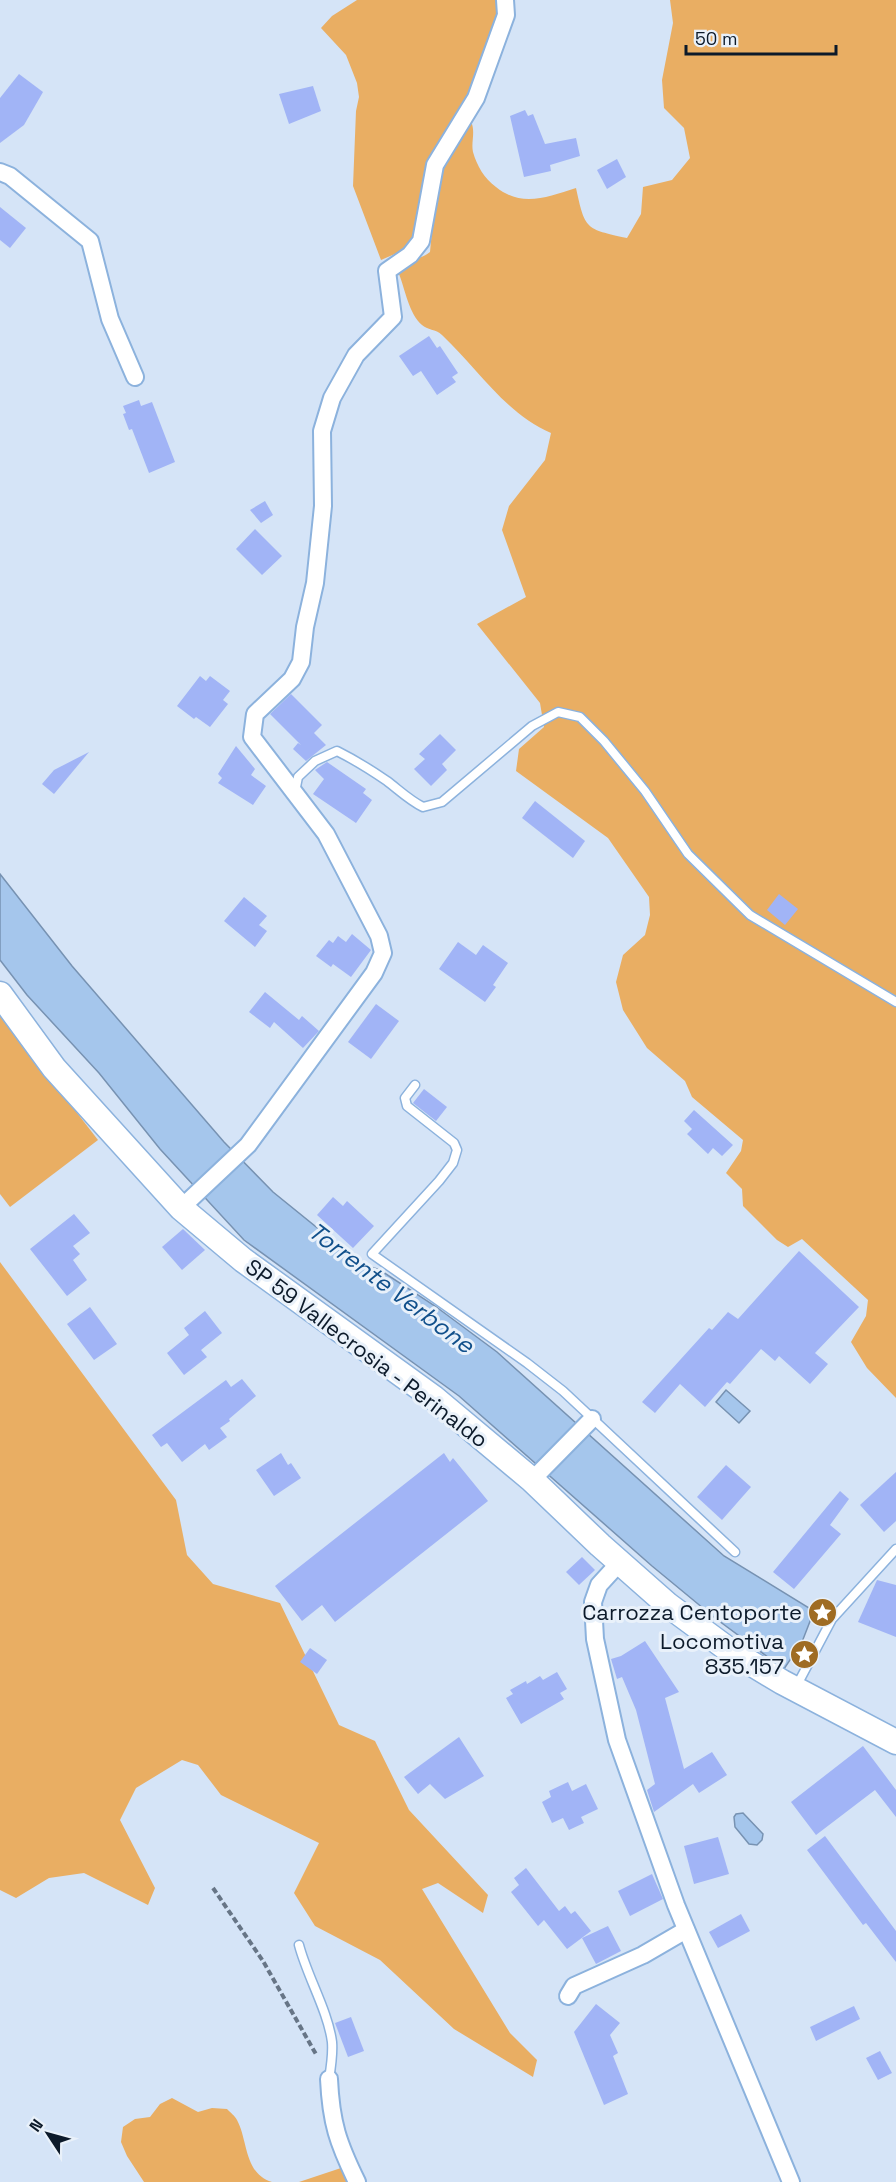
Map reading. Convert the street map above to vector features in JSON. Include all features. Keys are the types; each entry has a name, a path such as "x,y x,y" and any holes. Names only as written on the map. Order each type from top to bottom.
{"main road":[{"name":"SP 59 Vallecrosia - Perinaldo","path":"0,994 54,1068 243,1260 434,1398 536,1477 620,1562 668,1605 729,1650 795,1690 896,1742"}],"street":[{"path":"188,1202 248,1145 374,973 383,954 379,936 326,834 252,737 255,714 291,680 301,662 305,627 315,583 321,528 322,431 332,398 356,355 393,317 387,271 410,255 421,241 435,165 476,98 506,15 505,0"},
{"path":"0,172 10,176 90,241 110,319 135,377"},
{"path":"536,1477 590,1422"},
{"path":"620,1562 599,1585 593,1602 596,1639 618,1740 686,1930 791,2182"},
{"path":"568,1996 574,1986 643,1955 686,1930"},
{"path":"329,2079 330,2104 335,2132 357,2182"}],"lane":[{"path":"295,792 298,777 315,761 337,751 361,763 408,799 423,807 432,805 442,802 532,726 558,712 580,717 604,741 645,791 688,854 750,915 896,1002"},
{"path":"415,1085 405,1098 407,1106 454,1143 457,1150 453,1163 439,1181 372,1254 563,1391 590,1422 735,1552"},
{"path":"795,1690 832,1619 896,1549"},
{"path":"299,1945 332,2041 329,2079"}],"path":[{"path":"213,1888 263,1961 329,2079"}],"shaded area":[{"path":"357,0 497,0 495,29 482,70 427,167 415,238 404,250 381,260 353,186 356,111 359,97 357,83 346,55 321,28 332,16"},
{"path":"670,0 896,0 896,1398 867,1368 851,1342 866,1316 868,1300 802,1239 788,1247 777,1240 743,1206 742,1189 726,1173 741,1151 743,1140 692,1097 685,1081 647,1048 623,1010 616,982 623,955 645,935 650,915 649,897 608,838 516,771 519,749 544,727 540,703 477,624 526,597 502,530 509,506 545,460 551,433 520,414 442,335 422,325 411,308 399,274 408,263 430,252 437,175 467,125 472,124 475,157 485,176 496,187 515,197 525,199 545,197 576,188 582,212 589,225 603,232 627,238 641,214 643,187 672,180 690,158 684,128 664,108 662,80 673,23"},
{"path":"0,1013 98,1140 10,1207 0,1194"},
{"path":"0,1262 176,1500 187,1555 213,1584 280,1603 339,1725 375,1741 409,1810 488,1895 483,1913 438,1883 422,1889 510,2033 537,2060 533,2077 454,2029 380,1960 315,1926 294,1893 319,1843 221,1795 198,1765 182,1760 136,1788 120,1820 155,1888 148,1905 84,1873 49,1878 16,1898 0,1890"},
{"path":"172,2098 198,2112 212,2108 227,2109 241,2128 248,2155 256,2172 272,2182 144,2182 121,2142 123,2127 135,2119 150,2117 160,2104"},
{"path":"341,2168 349,2182 299,2182"}],"water":[{"name":"Torrente Verbone","path":"0,874 72,966 224,1142 273,1192 362,1264 380,1270 435,1306 497,1352 724,1556 814,1611 802,1642 784,1669 715,1618 652,1566 459,1396 244,1240 160,1149 99,1073 27,995 0,960"},
{"path":"726,1390 750,1411 739,1423 716,1402"},
{"path":"743,1813 763,1834 762,1840 757,1845 749,1844 735,1827 734,1817 736,1814"}],"building":[{"path":"19,74 43,92 24,125 0,143 0,98"},
{"path":"313,86 321,111 289,124 279,94"},
{"path":"525,110 528,116 533,114 545,144 576,138 580,156 550,165 551,171 524,177 510,116"},
{"path":"617,159 626,177 607,189 597,170"},
{"path":"0,207 26,228 10,248 0,240"},
{"path":"429,336 437,348 440,346 458,373 452,377 456,382 437,395 421,371 413,376 399,356"},
{"path":"139,400 141,406 152,402 175,462 149,473 132,429 129,430 123,414 126,413 123,406"},
{"path":"265,501 273,515 261,523 250,510"},
{"path":"255,529 282,556 262,575 236,549"},
{"path":"200,676 206,681 210,676 230,691 223,700 228,704 210,727 196,717 194,719 177,706"},
{"path":"291,694 322,725 314,733 326,745 306,761 293,749 298,743 301,745 270,714"},
{"path":"440,734 456,750 442,764 447,770 431,786 414,769 425,759 419,754"},
{"path":"236,746 255,769 251,775 266,786 253,805 218,783 222,778 218,774"},
{"path":"89,752 54,794 42,784 54,770"},
{"path":"327,762 366,789 363,793 372,800 356,823 313,794 324,779 315,770"},
{"path":"535,801 585,841 573,858 522,818"},
{"path":"779,894 798,909 785,925 767,910"},
{"path":"244,897 267,916 259,925 267,931 255,947 224,921"},
{"path":"352,934 371,950 351,977 333,964 331,967 316,956 329,940 333,943 338,936 346,942"},
{"path":"458,942 476,955 483,945 508,963 493,985 496,987 485,1002 439,969"},
{"path":"265,992 299,1020 302,1016 319,1031 303,1048 274,1022 270,1028 249,1012"},
{"path":"376,1004 399,1021 371,1059 348,1042"},
{"path":"424,1089 447,1107 436,1121 413,1103"},
{"path":"694,1110 733,1145 722,1156 713,1148 708,1154 687,1134 692,1129 684,1121"},
{"path":"333,1197 343,1206 347,1201 374,1226 353,1248 317,1215"},
{"path":"74,1214 90,1233 73,1246 80,1254 73,1260 87,1280 67,1296 30,1249"},
{"path":"183,1229 205,1250 182,1270 162,1247"},
{"path":"799,1251 859,1307 815,1353 828,1364 810,1384 779,1356 775,1361 761,1349 730,1384 727,1382 705,1407 680,1384 655,1413 642,1402 709,1328 712,1330 728,1312 738,1319"},
{"path":"90,1307 117,1344 94,1360 67,1324"},
{"path":"205,1311 222,1333 201,1350 207,1357 184,1375 167,1353 189,1335 184,1328"},
{"path":"242,1379 256,1396 220,1428 227,1437 209,1450 205,1444 182,1462 167,1443 161,1447 152,1435 226,1380 231,1387"},
{"path":"281,1453 288,1465 291,1463 301,1478 274,1496 256,1470"},
{"path":"444,1453 450,1462 453,1458 488,1501 335,1622 322,1605 302,1621 275,1586"},
{"path":"726,1465 751,1487 722,1520 697,1497"},
{"path":"896,1472 896,1521 884,1532 860,1505"},
{"path":"840,1491 849,1499 830,1525 841,1534 794,1589 773,1572"},
{"path":"582,1557 595,1570 579,1585 566,1572"},
{"path":"877,1580 896,1585 896,1637 858,1622"},
{"path":"645,1641 679,1692 665,1698 684,1769 712,1752 727,1775 699,1793 693,1784 654,1812 647,1790 655,1784 636,1710 622,1677 617,1679 611,1659 621,1656"},
{"path":"310,1648 327,1660 317,1674 300,1662"},
{"path":"557,1672 567,1689 560,1693 564,1699 521,1724 506,1698 513,1694 510,1690 526,1681 527,1684 540,1676 543,1680"},
{"path":"459,1737 484,1776 445,1799 430,1784 418,1794 404,1777"},
{"path":"863,1746 896,1790 896,1817 875,1790 816,1835 791,1802"},
{"path":"568,1782 572,1791 586,1784 598,1809 581,1817 584,1823 569,1830 563,1818 552,1823 542,1802 551,1797 549,1791"},
{"path":"825,1836 896,1931 896,1962 866,1923 863,1925 807,1850"},
{"path":"718,1837 729,1874 694,1884 684,1846"},
{"path":"526,1868 559,1911 565,1906 571,1914 575,1911 591,1931 567,1949 544,1920 538,1926 511,1892 519,1885 514,1878"},
{"path":"652,1874 663,1899 630,1916 618,1891"},
{"path":"741,1914 750,1931 718,1948 709,1932"},
{"path":"608,1926 621,1951 596,1964 582,1938"},
{"path":"596,2004 620,2023 610,2035 618,2053 613,2056 628,2094 604,2105 574,2032"},
{"path":"854,2006 860,2019 816,2041 810,2027"},
{"path":"351,2017 364,2051 348,2057 335,2023"},
{"path":"880,2051 892,2073 878,2080 866,2058"}],"place":[{"name":"Carrozza Centoporte","path":"823,1612"},
{"name":"Locomotiva 835.157","path":"805,1654"}]}
